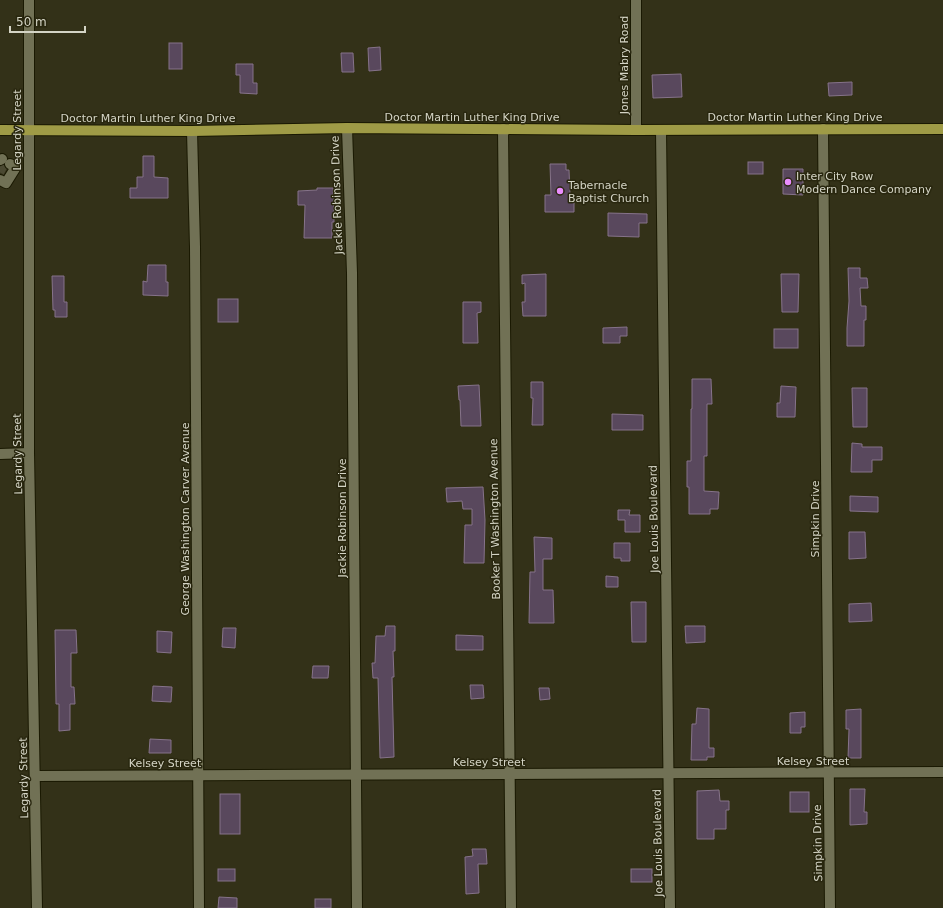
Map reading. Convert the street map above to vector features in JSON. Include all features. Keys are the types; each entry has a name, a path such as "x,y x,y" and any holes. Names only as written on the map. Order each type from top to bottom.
{"main road":[{"name":"Doctor Martin Luther King Drive","path":"0,130 192,131 347,128 636,130 943,129"}],"street":[{"name":"Legardy Street","path":"29,0 30,453 37,908"},
{"name":"Jones Mabry Road","path":"636,0 636,130"},
{"name":"Jackie Robinson Drive","path":"347,128 352,273 357,908"},
{"name":"Booker T Washington Avenue","path":"503,129 511,908"},
{"name":"Simpkin Drive","path":"823,129 830,908"},
{"name":"Joe Louis Boulevard","path":"662,130 670,908"},
{"name":"George Washington Carver Avenue","path":"192,131 195,255 199,908"},
{"path":"0,180 6,183 7,164 29,167"},
{"path":"0,454 30,453"},
{"name":"Kelsey Street","path":"36,776 943,772"}],"building":[{"path":"169,43 182,43 182,69 169,69"},
{"path":"380,47 381,70 369,71 368,48"},
{"path":"341,53 353,53 354,72 342,72"},
{"path":"236,64 253,64 253,83 257,83 257,94 240,93 240,75 236,75"},
{"path":"681,74 682,97 653,98 652,75"},
{"path":"852,82 852,95 829,96 828,83"},
{"path":"143,156 154,156 154,177 168,178 168,198 130,198 130,188 137,188 137,177 143,177"},
{"path":"748,162 763,162 763,174 748,174"},
{"path":"550,164 566,164 566,170 569,170 570,195 574,195 574,212 545,212 545,195 551,195"},
{"path":"783,169 803,169 803,195 783,194"},
{"path":"317,188 333,188 334,222 332,222 332,238 304,238 305,205 298,205 298,191 317,190"},
{"path":"608,213 647,214 647,223 639,223 639,237 608,236"},
{"path":"148,265 166,265 168,296 143,295 143,281 147,282"},
{"path":"848,268 860,268 860,278 867,278 868,288 860,288 861,306 866,306 866,320 864,320 864,346 847,346 849,301"},
{"path":"546,274 546,316 523,316 522,302 525,302 525,283 522,284 522,275"},
{"path":"781,274 799,274 798,312 782,312"},
{"path":"52,276 64,276 64,302 67,302 67,317 55,317 55,310 53,310"},
{"path":"218,299 238,299 238,322 218,322"},
{"path":"463,302 481,302 481,312 477,313 478,343 463,343"},
{"path":"627,327 627,336 620,336 620,343 603,343 603,328"},
{"path":"774,329 798,329 798,348 774,348"},
{"path":"692,379 711,379 712,404 707,404 707,456 704,456 704,491 719,492 718,509 710,509 710,514 689,514 687,461 691,461"},
{"path":"531,382 543,382 543,425 532,425 533,398 531,398"},
{"path":"479,385 481,426 461,426 458,386"},
{"path":"781,386 796,387 795,417 777,417 777,403 780,403"},
{"path":"852,388 867,388 867,427 853,427"},
{"path":"612,414 643,415 643,430 612,430"},
{"path":"852,443 862,444 862,447 882,447 882,460 872,460 872,472 851,472"},
{"path":"483,487 485,520 484,563 464,563 465,525 472,525 472,509 463,509 462,501 447,502 446,488"},
{"path":"850,496 878,497 878,512 850,511"},
{"path":"618,510 630,510 629,515 640,515 640,532 625,532 625,520 618,520"},
{"path":"849,532 865,532 866,558 849,559"},
{"path":"534,537 552,538 552,559 543,559 543,590 553,590 554,623 529,623 530,572 535,572"},
{"path":"614,543 630,543 630,561 621,561 621,558 614,558"},
{"path":"606,576 618,577 618,587 606,587"},
{"path":"631,602 646,602 646,642 632,642"},
{"path":"871,603 872,621 849,622 849,604"},
{"path":"386,626 395,626 395,651 393,651 394,677 392,677 394,757 380,758 378,678 373,678 372,663 375,663 376,636 385,636"},
{"path":"685,626 705,626 705,642 686,643"},
{"path":"223,628 236,628 235,648 222,647"},
{"path":"55,630 76,630 77,653 71,653 71,687 74,687 75,704 70,704 70,730 59,731 59,704 56,704"},
{"path":"157,631 172,632 171,653 157,652"},
{"path":"456,635 483,636 483,650 456,650"},
{"path":"313,666 329,666 328,678 312,678"},
{"path":"470,685 483,685 484,698 471,699"},
{"path":"153,686 172,687 171,702 152,701"},
{"path":"539,688 549,688 550,699 540,700"},
{"path":"697,708 709,709 709,748 714,748 714,757 707,757 707,760 691,760 692,724 696,724"},
{"path":"861,709 861,758 848,758 849,729 846,729 846,710"},
{"path":"805,712 805,727 801,727 801,733 790,733 790,713"},
{"path":"150,739 171,740 171,753 149,753"},
{"path":"850,789 865,789 864,812 867,812 867,824 850,825"},
{"path":"719,790 720,801 729,801 729,810 726,810 726,829 714,829 714,839 697,839 697,791"},
{"path":"790,792 809,792 809,812 790,812"},
{"path":"220,794 240,794 240,834 220,834"},
{"path":"472,849 486,849 487,864 478,864 479,893 466,894 465,857 473,856"},
{"path":"218,869 235,869 235,881 218,881"},
{"path":"631,869 652,869 652,882 631,882"},
{"path":"219,897 237,898 237,908 218,908"},
{"path":"315,899 331,899 331,908 315,908"}],"tunnel":[{"path":"0,167 6,170"}],"place":[{"name":"Inter City Row Modern Dance Company","path":"788,182"},
{"name":"Tabernacle Baptist Church","path":"560,191"}]}
